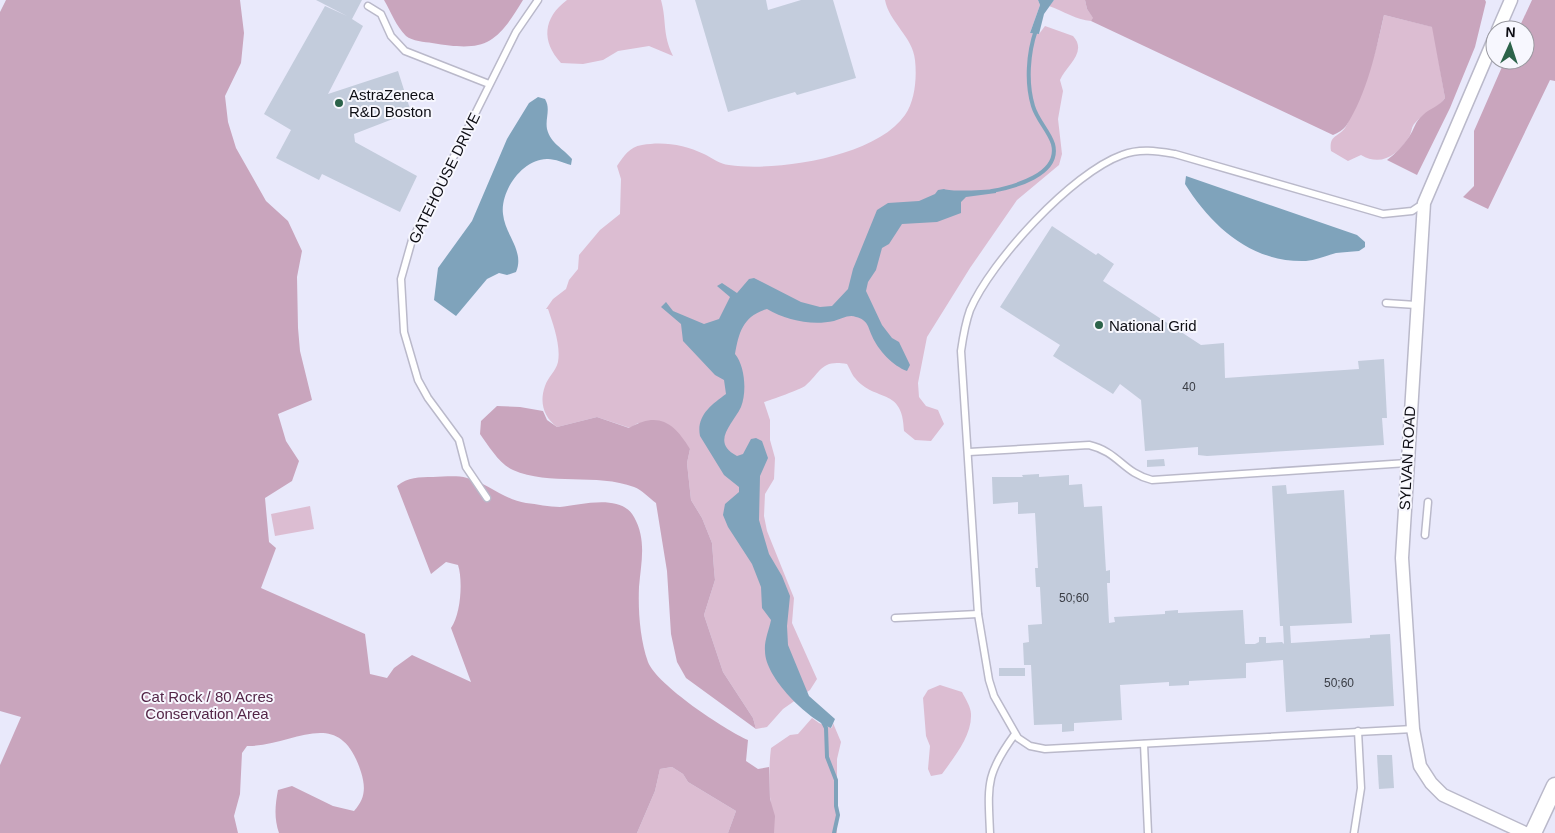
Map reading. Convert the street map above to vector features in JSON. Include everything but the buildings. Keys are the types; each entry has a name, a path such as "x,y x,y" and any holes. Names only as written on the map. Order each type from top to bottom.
{"street":[{"path":"1502,20 1511,0"},
{"name":"SYLVAN ROAD","path":"1485,60 1424,203 1406,463 1402,558 1413,729 1420,766 1431,783 1444,795 1525,833"},
{"path":"1533,833 1555,786"}],"lane":[{"name":"GATEHOUSE DRIVE","path":"487,498 466,467 459,440 428,398 418,380 404,332 401,279 412,240 516,32 538,0"},
{"path":"368,6 381,14 391,36 404,51 489,84"},
{"path":"1413,729 1045,749 1030,746 1018,738 992,688 978,614 961,351 964,330 971,309 1009,250 1056,201 1105,163 1136,151 1153,150 1235,170 1368,212 1398,214 1412,211 1424,203"},
{"path":"1386,303 1416,305"},
{"path":"969,452 1089,445 1104,448 1117,458 1128,471 1138,477 1152,480 1406,463"},
{"path":"1424,535 1428,502"},
{"path":"895,618 978,614"},
{"path":"1354,833 1361,788 1358,731"},
{"path":"990,833 988,793 990,779 997,759 1015,734"},
{"path":"1144,744 1148,833"}],"shaded area":[{"path":"567,0 661,0 667,41 673,56 649,46 618,51 603,60 583,64 561,63 550,46 547,30 553,14"},
{"path":"885,0 1038,0 1040,5 1030,33 1039,34 1045,26 1073,36 1078,48 1074,59 1060,80 1063,91 1058,119 1062,154 1059,165 1017,200 970,268 927,337 918,383 919,397 926,406 938,410 944,424 931,441 915,440 904,431 899,407 887,397 863,386 854,377 847,364 832,363 827,365 805,386 764,402 770,420 770,440 775,458 774,479 765,494 764,516 767,531 794,598 792,623 817,679 810,690 783,709 767,727 756,729 753,718 723,672 704,615 715,580 712,543 702,518 691,500 687,463 690,449 638,423 630,428 597,417 557,427 549,419 543,404 543,392 557,365 559,355 556,335 548,309 546,309 553,299 566,289 569,280 578,269 579,255 600,230 620,214 621,179 617,166 627,152 637,146 658,143 682,146 726,164 749,167 772,166 824,158 849,151 872,142 891,129 905,115 911,103 916,67 910,44 887,8"},
{"path":"1054,0 1085,0 1087,9 1094,19 1091,21 1080,19 1049,6"},
{"path":"1384,15 1433,27 1445,98 1439,105 1415,123 1405,143 1394,154 1375,160 1361,155 1348,161 1331,151 1331,142 1346,127 1361,92 1378,41"},
{"path":"310,506 314,529 275,536 271,514"},
{"path":"940,685 962,692 970,708 971,722 961,746 942,774 931,776 928,769 930,746 926,736 923,698 928,690"},
{"path":"812,718 832,728 833,723 841,742 837,759 837,833 774,833 769,784 771,748 790,735 798,734"},
{"path":"672,767 683,774 688,782 736,811 728,833 637,833 655,791 660,769"}],"green space":[{"name":"Cat Rock / 80 Acres Conservation Area","path":"6,0 240,0 244,33 241,63 225,96 228,122 236,148 266,201 288,221 302,251 297,277 298,328 300,351 312,400 278,414 286,441 299,461 292,481 265,498 269,542 276,548 261,588 365,634 370,674 387,678 394,668 412,655 471,682 451,628 457,614 460,597 460,571 458,565 446,562 431,574 397,486 414,478 459,477 474,480 511,499 526,503 552,507 600,502 620,505 634,517 641,534 639,615 641,634 648,662 654,672 664,682 693,706 724,727 748,740 746,761 758,769 769,767 770,799 775,816 774,833 728,833 736,811 688,782 683,774 672,767 660,769 655,791 637,833 279,833 276,822 278,790 292,786 333,806 354,811 358,807 364,793 363,778 352,751 341,739 328,734 313,734 264,745 247,746 242,753 240,794 234,816 238,833 0,833 0,765 21,717 0,711 0,12"},
{"path":"384,0 523,0 505,27 487,42 477,45 450,46 422,42 406,36 399,28"},
{"path":"1085,0 1485,0 1486,2 1475,47 1450,108 1417,175 1387,160 1404,144 1420,118 1445,98 1432,27 1384,15 1370,72 1360,100 1346,126 1333,135 1091,21 1093,18 1087,9"},
{"path":"1532,0 1555,0 1555,81 1550,80 1488,209 1463,197 1474,186 1474,131 1501,70 1535,70 1535,20 1523,20"},
{"path":"497,406 543,411 547,420 557,427 597,417 629,428 649,420 657,420 672,426 678,432 690,449 687,463 691,500 702,518 712,543 715,580 704,615 723,672 753,718 756,729 686,678 677,662 671,634 667,571 656,503 637,488 620,483 527,475 503,464 480,434 481,421"}],"water":[{"path":"1038,0 1054,0 1044,14 1039,34 1030,33 1040,5"},
{"path":"538,97 545,99 547,103 547,129 549,134 554,142 572,159 571,165 551,159 539,160 522,170 515,178 505,196 503,214 518,257 516,272 507,275 499,273 487,279 456,316 434,300 438,268 472,221 507,139 529,103"},
{"path":"1186,176 1357,235 1365,242 1365,247 1359,251 1336,253 1306,261 1286,260 1268,256 1251,249 1221,228 1196,200 1185,184"},
{"path":"996,189 996,193 966,197 961,202 961,213 937,222 902,224 889,244 882,248 876,270 868,282 866,291 882,325 892,338 899,342 910,365 907,371 886,357 878,347 865,322 853,316 816,323 790,319 767,309 752,316 747,321 741,332 735,354 743,372 744,394 741,407 726,433 725,445 729,451 737,456 743,454 751,439 756,438 762,441 768,458 760,476 759,520 769,554 782,576 790,596 787,626 788,645 809,696 835,719 831,728 811,716 789,696 772,673 767,662 765,643 771,620 762,608 761,587 752,564 728,527 723,515 725,504 739,492 739,487 724,475 700,436 700,423 706,412 726,394 724,380 715,375 683,341 681,324 661,307 666,302 673,311 704,324 719,319 730,297 717,286 722,283 737,293 749,279 754,278 801,302 820,307 832,306 848,289 853,269 877,210 888,203 919,201 935,194 938,190 961,191"}],"waterway":[{"path":"992,191 1023,183 1033,178 1050,164 1054,155 1053,144 1035,111 1029,88 1030,58 1036,30"},
{"path":"823,722 826,728 827,757 836,780 838,815 834,833"}],"place":[{"name":"AstraZeneca R&D Boston","path":"339,103"},
{"name":"National Grid","path":"1099,325"}]}
